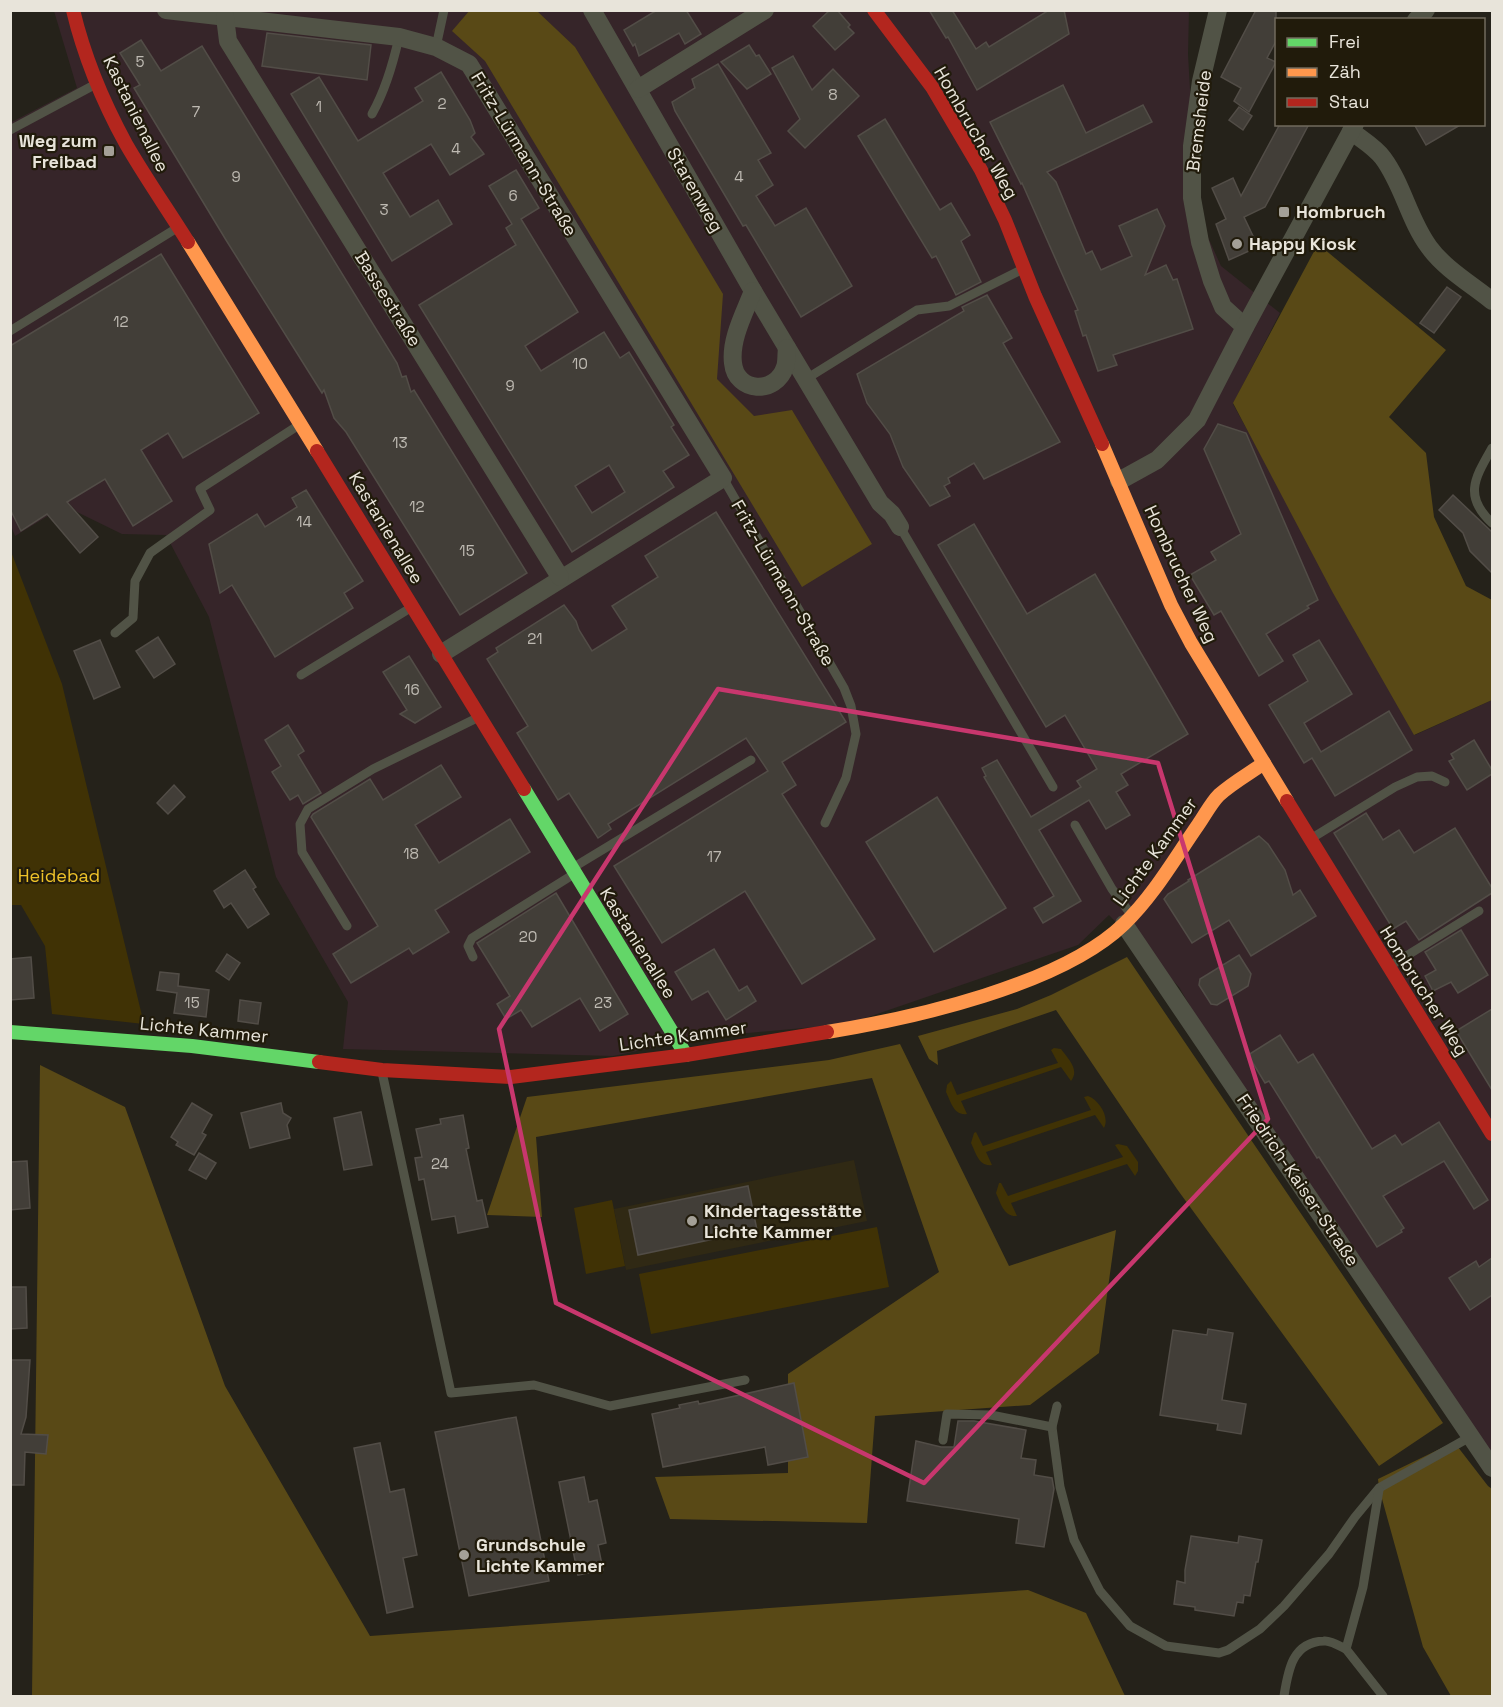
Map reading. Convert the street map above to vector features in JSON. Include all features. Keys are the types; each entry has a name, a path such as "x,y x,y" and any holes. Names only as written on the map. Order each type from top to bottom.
{"street":[{"name":"Kastanienallee","path":"73,10 80,38 126,143 301,424 686,1056"},
{"name":"Fritz-Lürmann-Straße","path":"166,10 399,37 436,47 469,64 723,477"},
{"name":"Starenweg","path":"592,10 787,348 880,503 892,514 900,526"},
{"path":"638,89 765,10"},
{"name":"Hombrucher Weg","path":"874,10 940,99 990,188 1025,267 1035,296 1119,481 1171,604 1191,643 1388,968 1492,1134"},
{"name":"Bremsheide","path":"1218,10 1201,81 1192,146 1192,198 1200,242 1212,281 1223,307 1245,327"},
{"name":"Bassestraße","path":"225,16 228,41 560,577"},
{"path":"1119,481 1157,460 1197,420 1353,128 1381,155 1394,174 1415,225 1430,248 1443,263 1492,301"},
{"path":"753,291 733,351 733,365 742,382 755,388 766,386 777,380 786,367 787,348"},
{"path":"441,654 560,577 723,477"},
{"name":"Lichte Kammer","path":"10,1032 192,1046 382,1070 511,1077 686,1056 900,1018 989,994 1052,970 1096,945 1128,919 1153,889 1219,795 1264,763"},
{"name":"Friedrich-Kaiser-Straße","path":"1128,919 1171,991 1492,1468"}],"lane":[{"path":"436,47 444,10"},
{"path":"372,114 391,71 399,37"},
{"path":"10,130 98,83"},
{"path":"10,331 177,228"},
{"path":"806,379 917,310 949,306 1025,267"},
{"path":"115,633 133,618 135,581 150,553 210,510 200,489 301,424"},
{"path":"1492,448 1478,472 1472,494 1478,507 1492,523"},
{"name":"Fritz-Lürmann-Straße","path":"723,477 844,688 851,706 856,734 846,778 825,823"},
{"path":"900,526 1053,787"},
{"path":"301,675 412,606"},
{"path":"348,926 302,852 300,824 308,809 373,769 479,717"},
{"path":"473,957 468,946 472,938 573,871 751,760"},
{"path":"1310,839 1395,787 1417,777 1432,776 1444,782"},
{"path":"1075,825 1128,919"},
{"path":"1388,968 1479,911"},
{"path":"382,1070 451,1393 534,1385 610,1406 745,1380"},
{"path":"1057,1406 1052,1427 1060,1487 1074,1539 1101,1591 1130,1626 1166,1647 1219,1653 1228,1650 1260,1629 1284,1606 1329,1554 1379,1488 1470,1437"},
{"path":"942,1440 947,1414 992,1415 1052,1427"},
{"path":"1346,1649 1363,1587 1379,1488"},
{"path":"1284,1696 1288,1666 1304,1646 1326,1640 1346,1649 1383,1696"}],"highlighted area":[{"path":"718,689 1158,763 1268,1119 924,1483 556,1303 499,1029"}],"shaded area":[{"path":"470,10 537,11 575,47 723,294 717,379 754,416 792,410 872,544 802,587 485,61 452,31"},
{"path":"54,11 1189,11 1188,54 1197,213 1221,266 1280,313 1233,404 1415,735 1492,700 1492,1457 1304,1203 1179,987 1109,915 1078,945 848,1024 704,1037 613,1056 343,1049 348,1002 276,877 209,617 166,535 122,534 77,512 69,503 15,536 11,526 10,123 77,88"},
{"path":"1318,244 1446,350 1389,417 1426,453 1434,517 1466,586 1492,600 1492,700 1414,735 1333,593 1233,403"},
{"path":"1127,957 1443,1423 1379,1466 1177,1189 1056,1010 937,1051 938,1065 929,1059 918,1036 1017,1009 1051,995"},
{"path":"900,1044 1009,1266 1116,1230 1099,1353 1030,1405 875,1416 867,1523 670,1519 655,1477 788,1473 788,1374 939,1272 872,1078 536,1137 542,1217 487,1215 527,1097 829,1060"},
{"path":"40,1065 125,1107 225,1386 370,1636 1028,1590 1086,1613 1125,1696 32,1696"},
{"path":"854,1160 867,1221 626,1270 614,1209"},
{"path":"1454,1442 1492,1489 1492,1696 1451,1696 1423,1647 1379,1488 1378,1479"}],"green space":[{"name":"Heidebad","path":"10,549 62,684 144,1024 52,1014 45,946 21,905 11,905"},
{"path":"1061,1049 1072,1064 1074,1072 1071,1081 1061,1067 961,1101 967,1114 959,1113 951,1104 946,1092 947,1085 951,1081 957,1095 1058,1063 1051,1050"},
{"path":"1088,1096 1102,1109 1106,1119 1104,1128 1095,1115 986,1152 992,1165 984,1164 976,1155 971,1143 974,1133 976,1132 983,1146 1091,1110 1084,1097"},
{"path":"1115,1145 1127,1146 1138,1162 1138,1171 1135,1176 1127,1164 1011,1203 1017,1216 1006,1212 1001,1205 996,1193 999,1183 1008,1196 1123,1157"},
{"path":"612,1200 625,1266 586,1274 574,1208"},
{"path":"877,1227 889,1287 651,1334 639,1274"}],"building":[{"path":"657,10 686,10 701,34 685,44 679,33 639,56 635,44 633,46 624,30"},
{"path":"830,10 837,10 854,33 835,50 813,26"},
{"path":"929,10 952,10 976,49 986,42 989,47 1049,10 1064,10 1069,34 977,90 948,37 946,38"},
{"path":"1256,10 1276,10 1275,43 1267,58 1275,62 1275,64 1249,112 1234,101 1241,88 1221,77"},
{"path":"267,33 371,45 367,80 262,66"},
{"path":"141,40 161,71 202,46 397,363 402,377 406,376 411,392 414,390 527,573 460,615 346,432 334,418 324,390 322,393 134,88 140,85 120,53"},
{"path":"749,45 756,56 759,55 771,74 747,89 721,62"},
{"path":"793,56 812,90 833,69 859,96 805,148 788,131 800,119 772,68"},
{"path":"718,64 771,153 758,160 773,185 756,196 775,226 806,208 852,286 801,317 746,225 743,226 675,111 672,102 695,88 692,79"},
{"path":"441,72 470,120 475,133 471,137 484,154 450,175 431,144 383,173 410,217 438,200 452,224 392,261 291,94 319,77 358,141 423,101 415,88"},
{"path":"1063,85 1086,133 1143,105 1152,122 1047,172 1056,182 1086,254 1092,251 1101,270 1132,256 1119,226 1157,209 1165,226 1145,275 1166,265 1173,280 1177,279 1193,329 1113,355 1117,365 1098,371 1086,335 1083,336 1075,311 1078,310 1022,183 990,122"},
{"path":"1239,107 1252,116 1243,130 1229,120"},
{"path":"885,119 940,210 951,203 970,235 961,241 981,282 956,295 936,256 932,258 858,136"},
{"path":"1279,126 1308,126 1265,207 1244,217 1254,238 1249,251 1229,260 1216,224 1226,219 1212,188 1233,178 1241,196"},
{"path":"1415,126 1459,126 1426,145"},
{"path":"516,170 539,208 521,219 578,312 525,346 541,371 604,332 620,358 629,352 674,425 671,427 689,455 663,471 674,487 572,552 419,305 516,245 506,228 512,224 489,186","holes":["609,465 625,492 592,513 575,486"]},
{"path":"161,254 259,413 183,458 168,433 141,450 172,501 133,526 105,479 67,502 98,537 80,553 47,514 21,531 10,509 10,346"},
{"path":"1447,287 1461,297 1434,333 1420,323"},
{"path":"987,295 1012,338 1003,343 1060,442 984,479 974,463 948,478 950,483 944,486 950,496 930,506 903,467 890,434 867,403 857,374 964,311 962,307"},
{"path":"1218,424 1246,433 1318,600 1266,634 1283,661 1259,676 1221,611 1214,615 1190,575 1216,560 1211,552 1241,534 1204,449"},
{"path":"306,490 363,581 344,593 353,608 275,657 232,585 220,593 209,544 257,514 265,527 297,507 292,498"},
{"path":"1453,495 1492,532 1492,573 1470,551 1463,533 1439,510"},
{"path":"716,512 846,722 782,762 796,785 782,794 875,939 802,984 745,891 662,943 614,866 768,771 746,738 608,824 611,829 598,838 569,793 558,800 517,733 528,726 487,659 498,652 496,648 564,605 576,621 592,651 627,629 612,606 658,577 645,556"},
{"path":"974,524 1027,614 1095,574 1188,734 1121,774 1128,785 1116,792 1130,815 1106,829 1089,800 1039,830 1081,901 1043,923 1034,908 1054,896 984,777 986,776 982,768 997,760 1031,817 1081,787 1077,781 1097,769 1065,715 1046,727 938,545"},
{"path":"158,637 175,664 154,678 136,651"},
{"path":"100,640 120,687 94,699 74,651"},
{"path":"1319,640 1352,694 1304,723 1321,752 1389,711 1412,750 1335,796 1312,758 1304,763 1269,705 1308,681 1293,655"},
{"path":"409,656 441,707 415,723 400,714 407,710 383,672"},
{"path":"288,725 304,751 298,755 321,793 303,804 298,795 290,800 272,772 281,766 265,740"},
{"path":"1474,740 1492,770 1492,774 1467,790 1449,761 1454,759 1451,754"},
{"path":"441,765 461,797 415,825 439,863 510,819 530,852 435,910 449,932 413,954 409,948 351,983 333,954 378,926 311,817 370,779 383,800"},
{"path":"174,785 185,797 168,814 157,803"},
{"path":"937,797 1006,908 934,952 866,842"},
{"path":"1366,813 1383,840 1399,830 1414,853 1455,828 1492,888 1492,893 1419,940 1406,921 1393,929 1334,833"},
{"path":"1259,836 1268,844 1285,870 1293,895 1300,890 1316,916 1251,956 1229,920 1192,943 1164,899 1188,880"},
{"path":"245,870 256,887 253,889 269,914 248,928 231,903 224,908 214,891"},
{"path":"556,893 628,1014 600,1031 580,998 532,1027 521,1010 506,1019 497,1004 510,996 477,943"},
{"path":"1461,930 1488,975 1458,993 1451,982 1433,991 1425,976 1436,970 1425,952"},
{"path":"714,949 739,991 747,986 756,1001 726,1020 708,991 692,1000 675,972"},
{"path":"227,954 240,963 229,980 216,971"},
{"path":"1239,955 1251,974 1248,986 1217,1005 1211,1004 1199,985 1200,979"},
{"path":"31,957 34,998 10,1000 10,959"},
{"path":"160,972 179,974 178,986 209,990 206,1017 174,1013 177,993 157,990"},
{"path":"240,1000 261,1003 258,1024 238,1021"},
{"path":"1492,1009 1492,1090 1456,1031"},
{"path":"1280,1035 1298,1063 1313,1054 1372,1149 1395,1135 1402,1145 1439,1122 1488,1200 1474,1209 1444,1161 1383,1196 1404,1228 1402,1232 1377,1247 1269,1081 1265,1083 1248,1055"},
{"path":"192,1103 212,1115 202,1133 206,1135 194,1155 176,1145 178,1142 171,1137"},
{"path":"281,1103 283,1113 291,1118 287,1125 290,1138 250,1148 241,1113"},
{"path":"361,1112 372,1165 344,1170 334,1118"},
{"path":"463,1115 469,1148 466,1149 477,1201 482,1200 488,1227 458,1233 455,1216 432,1220 424,1179 419,1180 415,1158 422,1157 416,1129 441,1124 440,1119"},
{"path":"199,1153 216,1163 206,1179 189,1170"},
{"path":"27,1161 30,1208 10,1210 10,1162"},
{"path":"748,1186 757,1230 638,1255 629,1210"},
{"path":"1492,1258 1492,1295 1470,1310 1449,1278 1476,1261 1479,1267"},
{"path":"10,1287 26,1287 27,1328 10,1329"},
{"path":"1208,1329 1233,1333 1222,1400 1246,1404 1241,1434 1217,1430 1218,1424 1160,1415 1173,1330 1207,1335"},
{"path":"10,1360 30,1360 26,1417 21,1434 48,1435 46,1454 25,1452 24,1485 10,1485"},
{"path":"794,1383 808,1457 768,1465 765,1447 663,1467 652,1414 680,1408 679,1405 698,1401 699,1404"},
{"path":"516,1417 549,1581 469,1596 435,1432"},
{"path":"958,1421 974,1421 1026,1430 1021,1458 1036,1460 1034,1475 1052,1478 1054,1489 1044,1547 1016,1543 1019,1519 907,1501 916,1441 941,1447 954,1447"},
{"path":"380,1443 390,1492 404,1489 417,1555 403,1558 413,1607 387,1613 354,1448"},
{"path":"584,1477 589,1502 597,1500 606,1543 598,1545 603,1570 578,1575 559,1482"},
{"path":"1191,1536 1238,1543 1239,1536 1262,1540 1250,1596 1244,1595 1243,1603 1237,1602 1234,1616 1174,1604 1177,1581 1185,1583"}],"traffic: fast":[{"path":"524,789 686,1055"},
{"path":"10,1032 192,1046 319,1062"}],"traffic: slow":[{"path":"188,242 317,451"},
{"path":"1102,444 1171,605 1191,643 1287,801"},
{"path":"827,1032 901,1018 984,996 1063,965 1097,946 1124,924 1145,901 1216,798 1264,763"}],"traffic: jam":[{"path":"73,10 89,62 118,128 141,169 188,242"},
{"path":"874,10 932,87 981,170 1102,444"},
{"path":"317,451 524,789"},
{"path":"1287,801 1492,1134"},
{"path":"319,1062 382,1070 511,1077 686,1055 827,1032"}],"place":[{"name":"Weg zum Freibad","path":"109,151"},
{"name":"Hombruch","path":"1284,212"},
{"name":"Happy Kiosk","path":"1237,244"},
{"name":"Kindertagesstätte Lichte Kammer","path":"692,1221"},
{"name":"Grundschule Lichte Kammer","path":"464,1555"}]}
